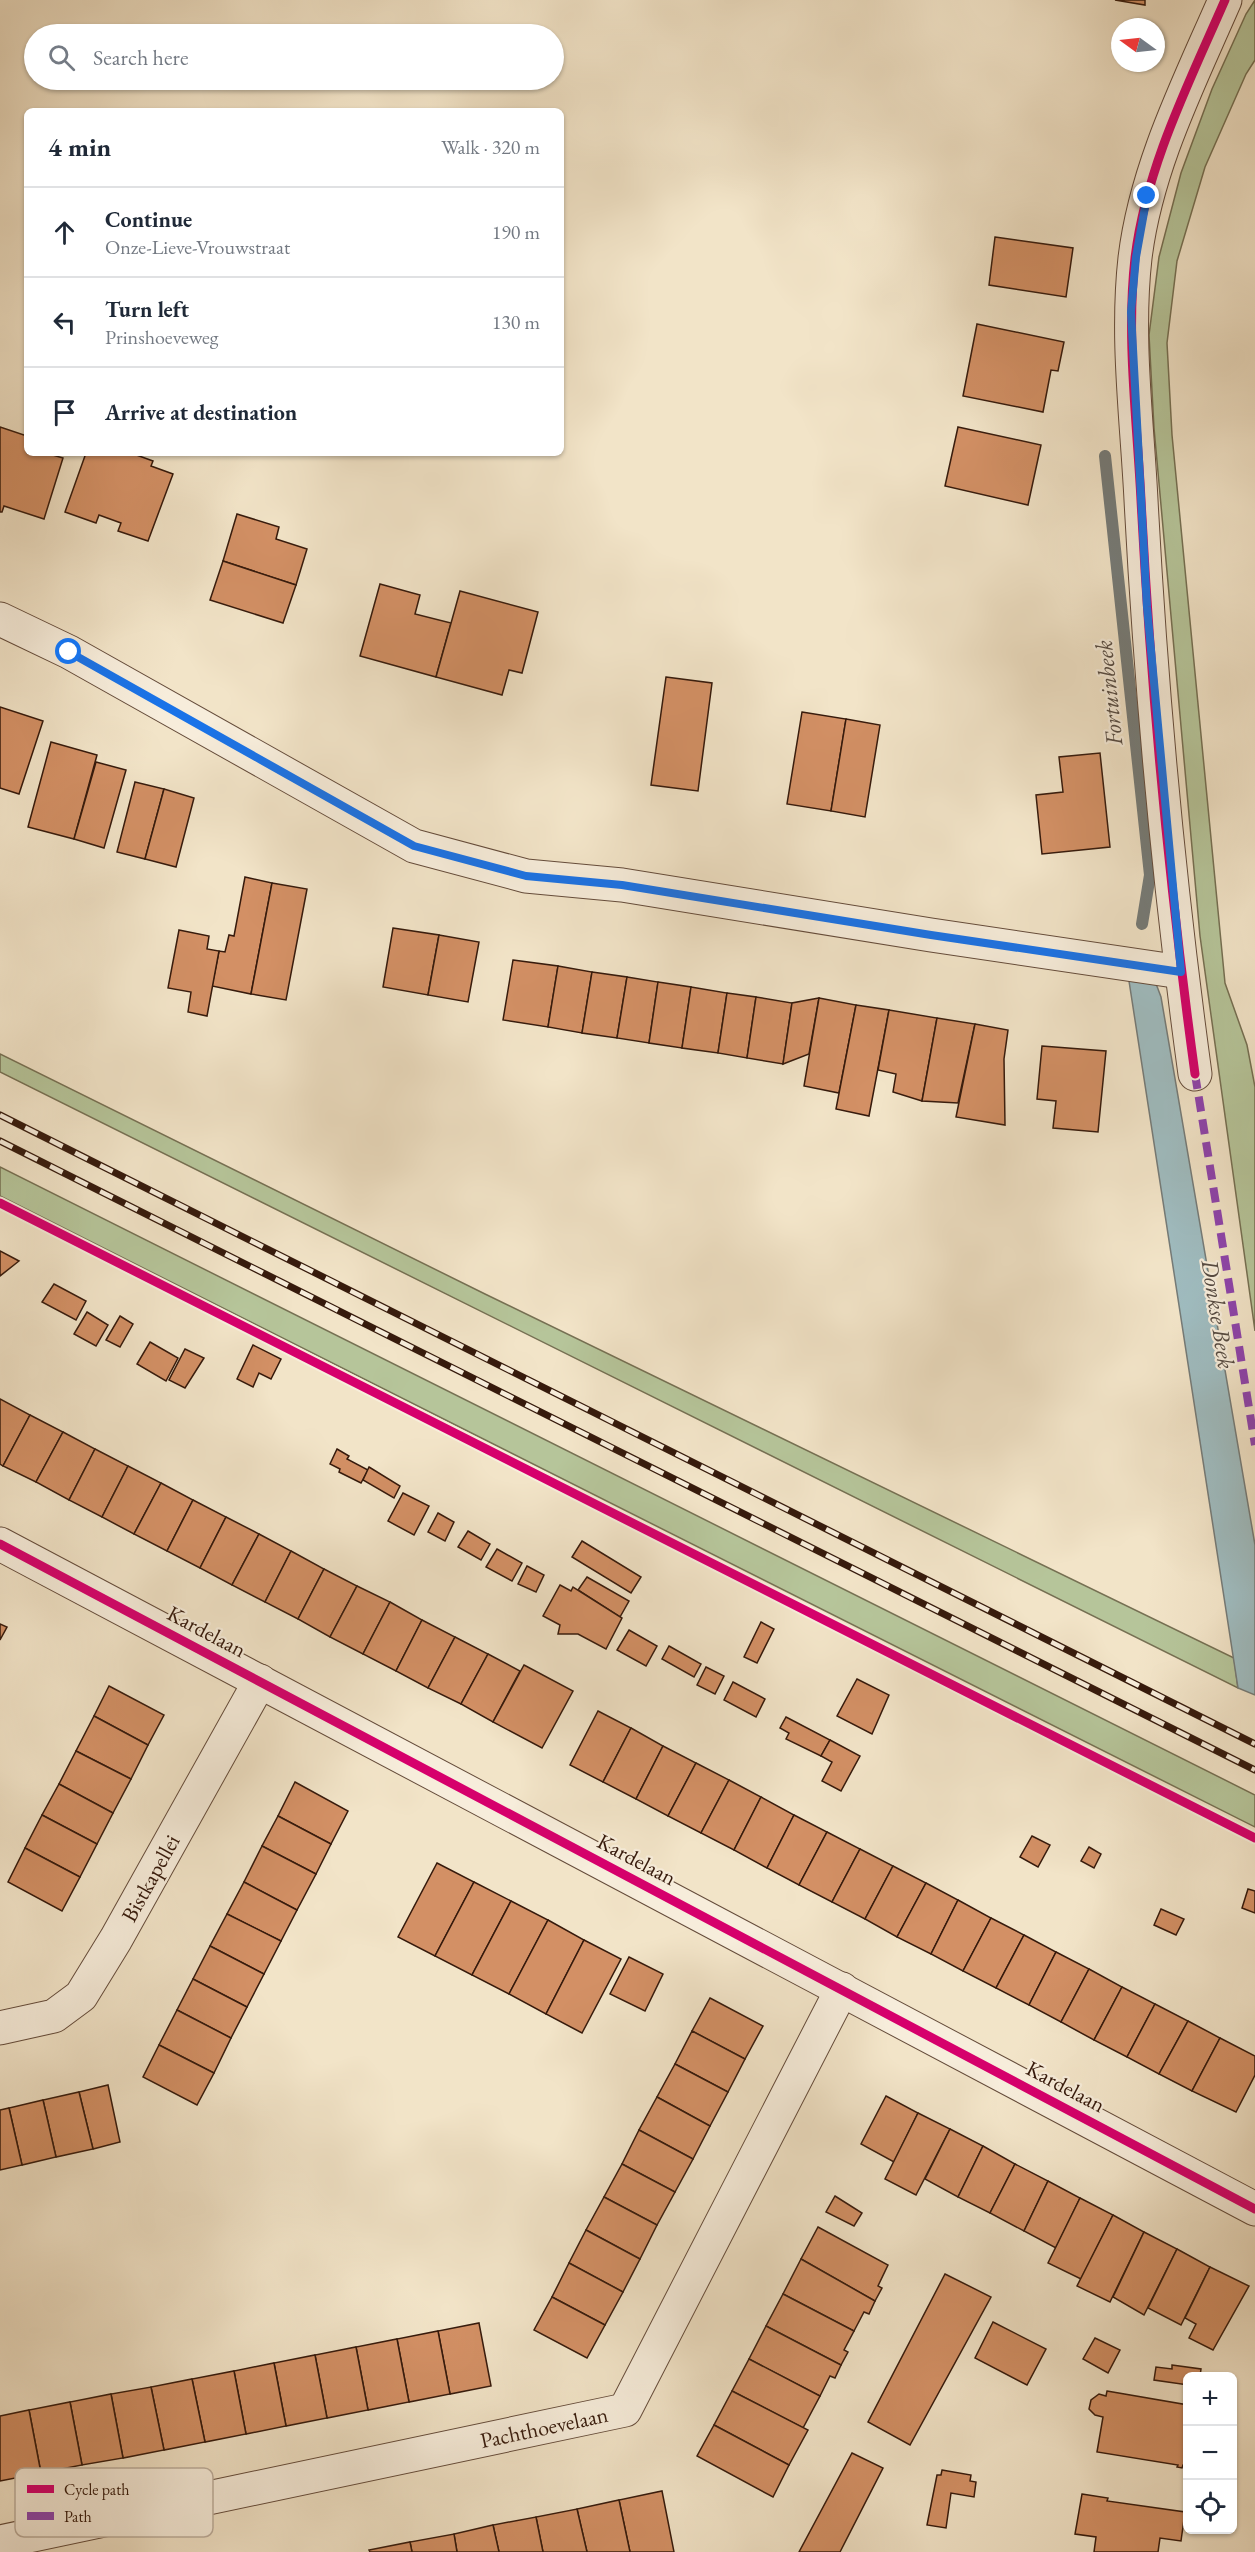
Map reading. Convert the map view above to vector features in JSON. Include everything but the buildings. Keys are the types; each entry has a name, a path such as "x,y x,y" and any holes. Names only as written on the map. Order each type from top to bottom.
{"street":[{"path":"1195,1074 1181,972 1147,607 1131,312 1136,257 1147,196 1168,134 1225,0"},
{"path":"0,619 69,652 414,846 526,876 622,885 931,935 1181,972"},
{"name":"Kardelaan","path":"0,1544 1255,2209"},
{"name":"Bistkapellei","path":"0,2028 54,2016 81,1996 116,1939 260,1681"},
{"name":"Pachthoevelaan","path":"213,2497 626,2410 842,1989"},
{"name":"Pachthoevelaan","path":"0,2542 24,2537"}],"green space":[{"path":"1255,0 1255,60 1246,74 1205,167 1177,261 1167,343 1172,435 1225,983 1247,1045 1255,1087 1255,1331 1200,936 1154,428 1149,335 1159,257 1181,173 1212,89 1246,14"},
{"path":"0,1054 485,1294 1234,1658 1238,1688 0,1072"},
{"path":"0,1167 1255,1795 1255,1827 0,1196"}],"water":[{"path":"1129,981 1155,981 1161,997 1255,1545 1255,1695 1238,1688"}],"waterway":[{"name":"Fortuinbeek","path":"1105,456 1150,875 1142,924"}],"railway":[{"path":"0,1115 1255,1744"},
{"path":"0,1141 1255,1770"}],"marked path":[{"path":"1195,1074 1255,1445"}],"cycle path":[{"path":"1195,1074 1169,859 1156,715 1133,379 1132,318 1135,258 1149,191 1171,126 1225,0"},
{"path":"0,1203 1255,1838"},
{"path":"0,1544 1255,2209"}],"route":[{"path":"69,652 414,846 526,876 622,885 931,935 1181,972 1147,607 1131,312 1136,257 1147,196"}],"water label":[{"name":"Donkse Beek","path":"1218,1314"}]}
